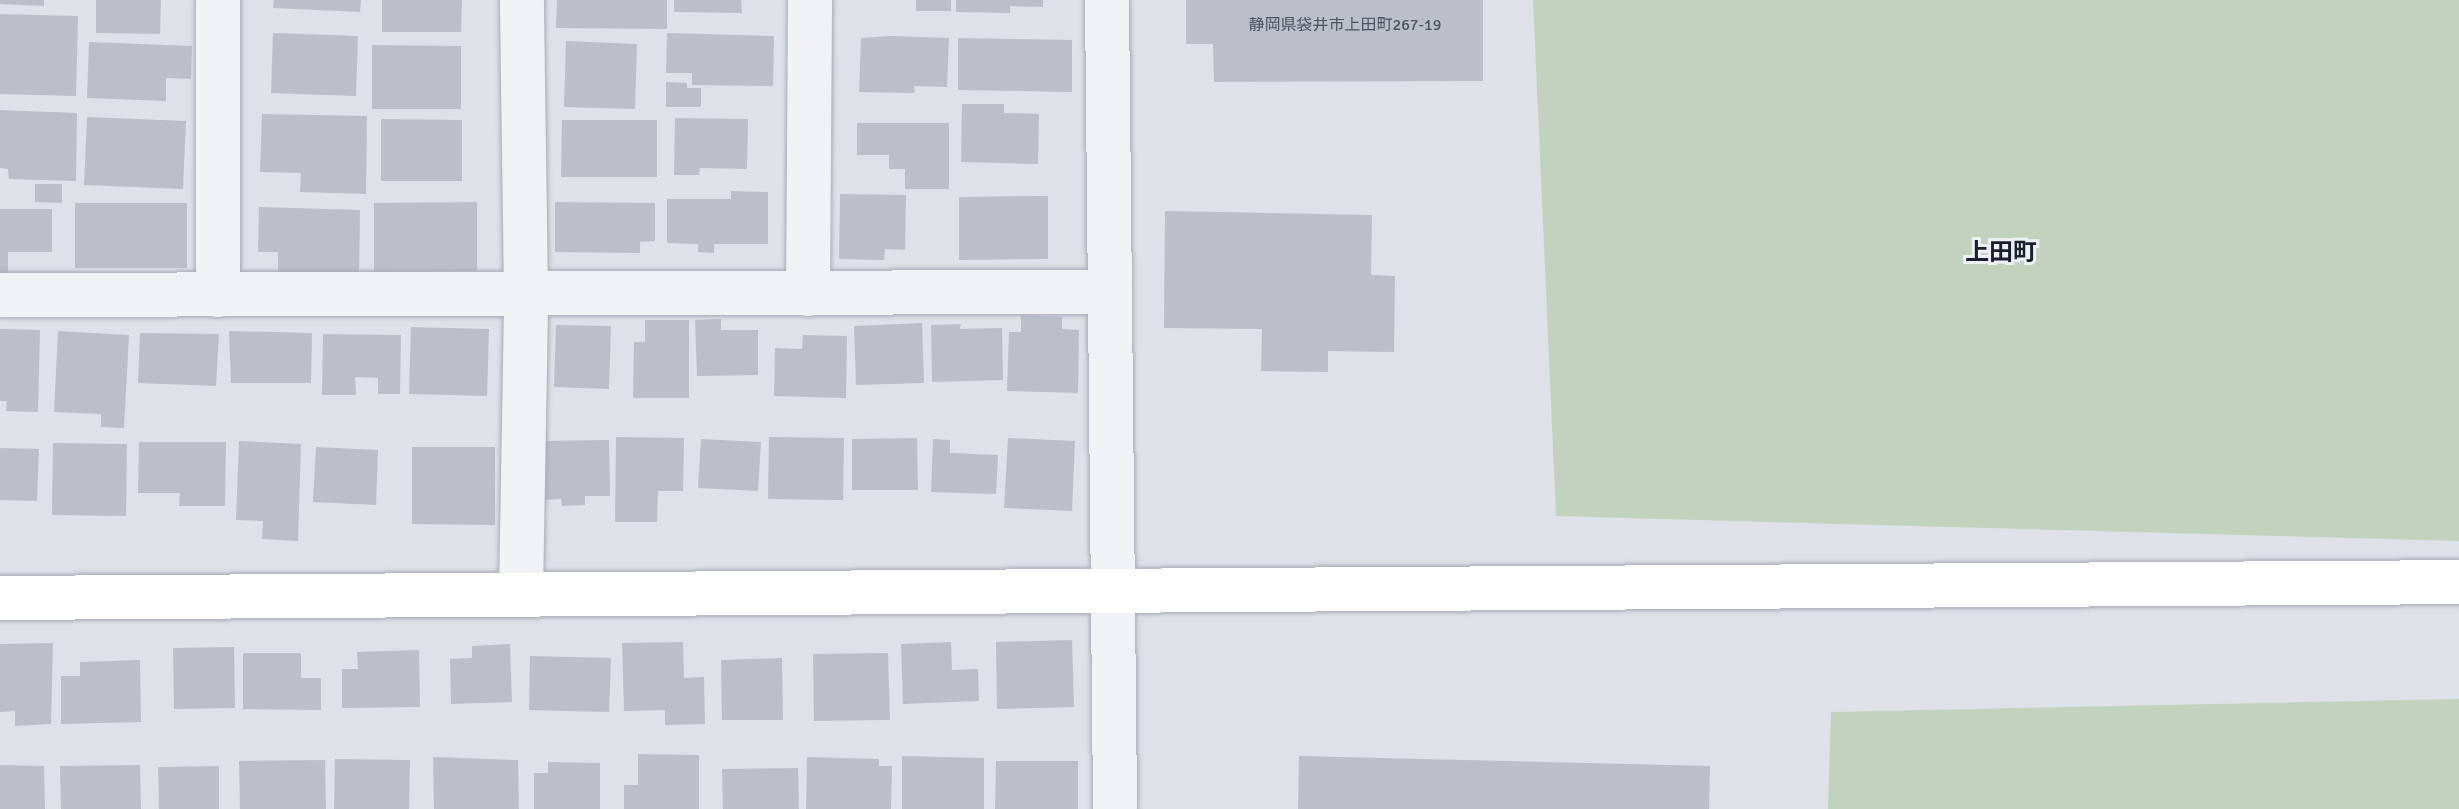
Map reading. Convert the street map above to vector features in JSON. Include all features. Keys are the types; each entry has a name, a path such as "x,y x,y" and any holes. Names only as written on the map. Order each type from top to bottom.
{"street":[{"path":"218,0 218,295"},
{"path":"521,594 526,294 522,0"},
{"path":"808,294 810,0"},
{"path":"1107,0 1115,809"},
{"path":"0,295 1108,292"},
{"path":"0,598 1111,588 2459,582"}],"green space":[{"path":"1533,0 2459,0 2459,541 1556,516"},
{"path":"2459,699 2459,809 1828,809 1831,712"}],"building":[{"path":"0,0 44,0 44,6 0,4"},
{"path":"96,0 161,0 160,34 96,33"},
{"path":"274,0 361,0 360,12 273,8"},
{"path":"382,0 462,0 461,32 382,32"},
{"path":"557,0 667,0 667,29 556,28"},
{"path":"674,0 741,0 742,13 674,12"},
{"path":"916,0 951,0 951,11 916,11"},
{"path":"956,0 1043,0 1043,7 1010,6 1010,13 956,12"},
{"path":"1186,0 1483,0 1483,81 1214,82 1213,44 1186,44"},
{"path":"0,14 78,16 76,96 0,94"},
{"path":"273,33 358,36 356,96 271,93"},
{"path":"667,33 774,36 773,86 692,85 692,73 666,73"},
{"path":"861,38 949,38 947,87 914,86 915,93 859,92"},
{"path":"958,38 1072,40 1072,92 958,90"},
{"path":"566,41 637,44 635,109 564,107"},
{"path":"89,42 192,46 191,79 166,78 166,101 87,98"},
{"path":"372,45 461,46 461,109 372,109"},
{"path":"666,82 687,83 687,88 701,88 701,107 666,107"},
{"path":"962,104 1004,104 1004,113 1039,114 1038,164 961,162"},
{"path":"0,110 77,113 76,181 9,179 8,169 0,168"},
{"path":"262,114 367,116 366,194 300,192 301,173 260,172"},
{"path":"87,117 186,121 183,189 84,185"},
{"path":"675,118 748,119 747,169 700,168 699,175 674,175"},
{"path":"381,119 462,120 462,181 381,181"},
{"path":"562,120 657,120 657,177 561,177"},
{"path":"857,123 949,123 949,189 905,189 905,169 889,169 889,155 857,155"},
{"path":"35,184 62,184 62,203 35,202"},
{"path":"731,191 768,192 768,244 714,244 714,253 698,252 698,244 667,243 667,199 731,199"},
{"path":"840,194 906,195 905,250 885,249 884,260 839,259"},
{"path":"1048,196 1048,259 959,260 959,197"},
{"path":"477,202 477,271 374,272 374,203"},
{"path":"555,202 655,203 655,241 640,242 640,253 555,252"},
{"path":"75,203 187,203 187,268 75,268"},
{"path":"259,207 360,210 359,275 278,273 278,252 258,252"},
{"path":"0,209 52,209 52,252 8,252 8,274 0,274"},
{"path":"1165,211 1372,215 1371,275 1395,276 1394,352 1328,351 1328,372 1261,371 1262,329 1164,328"},
{"path":"1021,315 1062,317 1062,329 1079,330 1078,393 1007,391 1009,332 1021,332"},
{"path":"721,319 721,330 758,330 758,375 697,376 695,320"},
{"path":"645,320 689,320 689,398 633,398 634,342 645,342"},
{"path":"922,323 924,383 856,385 854,326"},
{"path":"961,324 960,329 1002,328 1003,380 932,382 931,325"},
{"path":"556,325 611,326 609,389 554,387"},
{"path":"411,327 489,329 487,396 409,394"},
{"path":"0,329 40,330 38,412 6,411 7,401 0,401"},
{"path":"58,331 129,335 124,428 101,427 101,414 54,412"},
{"path":"229,331 312,333 311,383 231,383"},
{"path":"140,333 219,334 216,386 138,383"},
{"path":"323,334 401,335 400,394 378,394 378,378 355,377 356,395 322,395"},
{"path":"803,335 847,336 846,398 774,396 775,348 802,349"},
{"path":"616,437 684,438 683,491 658,491 657,522 615,522"},
{"path":"769,437 844,438 843,500 768,499"},
{"path":"917,438 918,490 852,490 852,439"},
{"path":"1008,438 1075,441 1072,511 1004,508"},
{"path":"701,439 761,442 758,491 698,488"},
{"path":"933,439 950,440 950,453 998,455 996,494 931,492"},
{"path":"609,440 610,496 585,496 585,505 562,506 561,499 545,500 544,441"},
{"path":"239,441 301,444 298,541 262,539 263,521 236,520"},
{"path":"139,442 226,442 225,506 179,506 180,493 138,493"},
{"path":"53,443 127,444 126,516 52,515"},
{"path":"316,447 378,450 376,505 313,502"},
{"path":"412,447 495,447 495,525 412,524"},
{"path":"0,448 39,449 37,501 0,500"},
{"path":"1072,640 1074,707 997,709 996,642"},
{"path":"683,642 684,678 704,677 705,724 665,725 665,710 624,711 622,643"},
{"path":"951,642 952,670 978,669 979,701 903,704 901,644"},
{"path":"53,643 51,724 15,726 15,711 0,712 0,644"},
{"path":"510,644 512,702 451,704 450,659 472,658 472,646"},
{"path":"234,647 235,708 174,709 173,648"},
{"path":"419,650 420,707 342,708 342,669 358,669 357,652"},
{"path":"243,653 301,653 301,678 321,678 321,710 243,709"},
{"path":"888,653 890,720 814,721 813,654"},
{"path":"530,656 611,658 609,712 529,710"},
{"path":"782,658 783,720 722,720 721,660"},
{"path":"140,660 141,722 61,724 61,676 80,676 80,662"},
{"path":"638,754 699,755 699,809 624,809 624,785 638,785"},
{"path":"902,756 984,758 984,809 902,809"},
{"path":"1299,756 1710,766 1709,809 1298,809"},
{"path":"433,757 518,760 519,809 434,809"},
{"path":"807,757 879,759 879,766 892,766 891,809 806,809"},
{"path":"335,759 410,760 409,809 334,809"},
{"path":"325,760 326,809 240,809 239,761"},
{"path":"996,761 1078,761 1078,809 995,809"},
{"path":"548,762 600,763 600,809 534,809 534,773 548,773"},
{"path":"0,765 44,766 45,809 0,809"},
{"path":"140,765 141,809 61,809 60,766"},
{"path":"219,766 219,809 159,809 158,767"},
{"path":"798,768 799,809 723,809 722,769"}],"district":[{"name":"上田町","path":"2001,253"}]}
